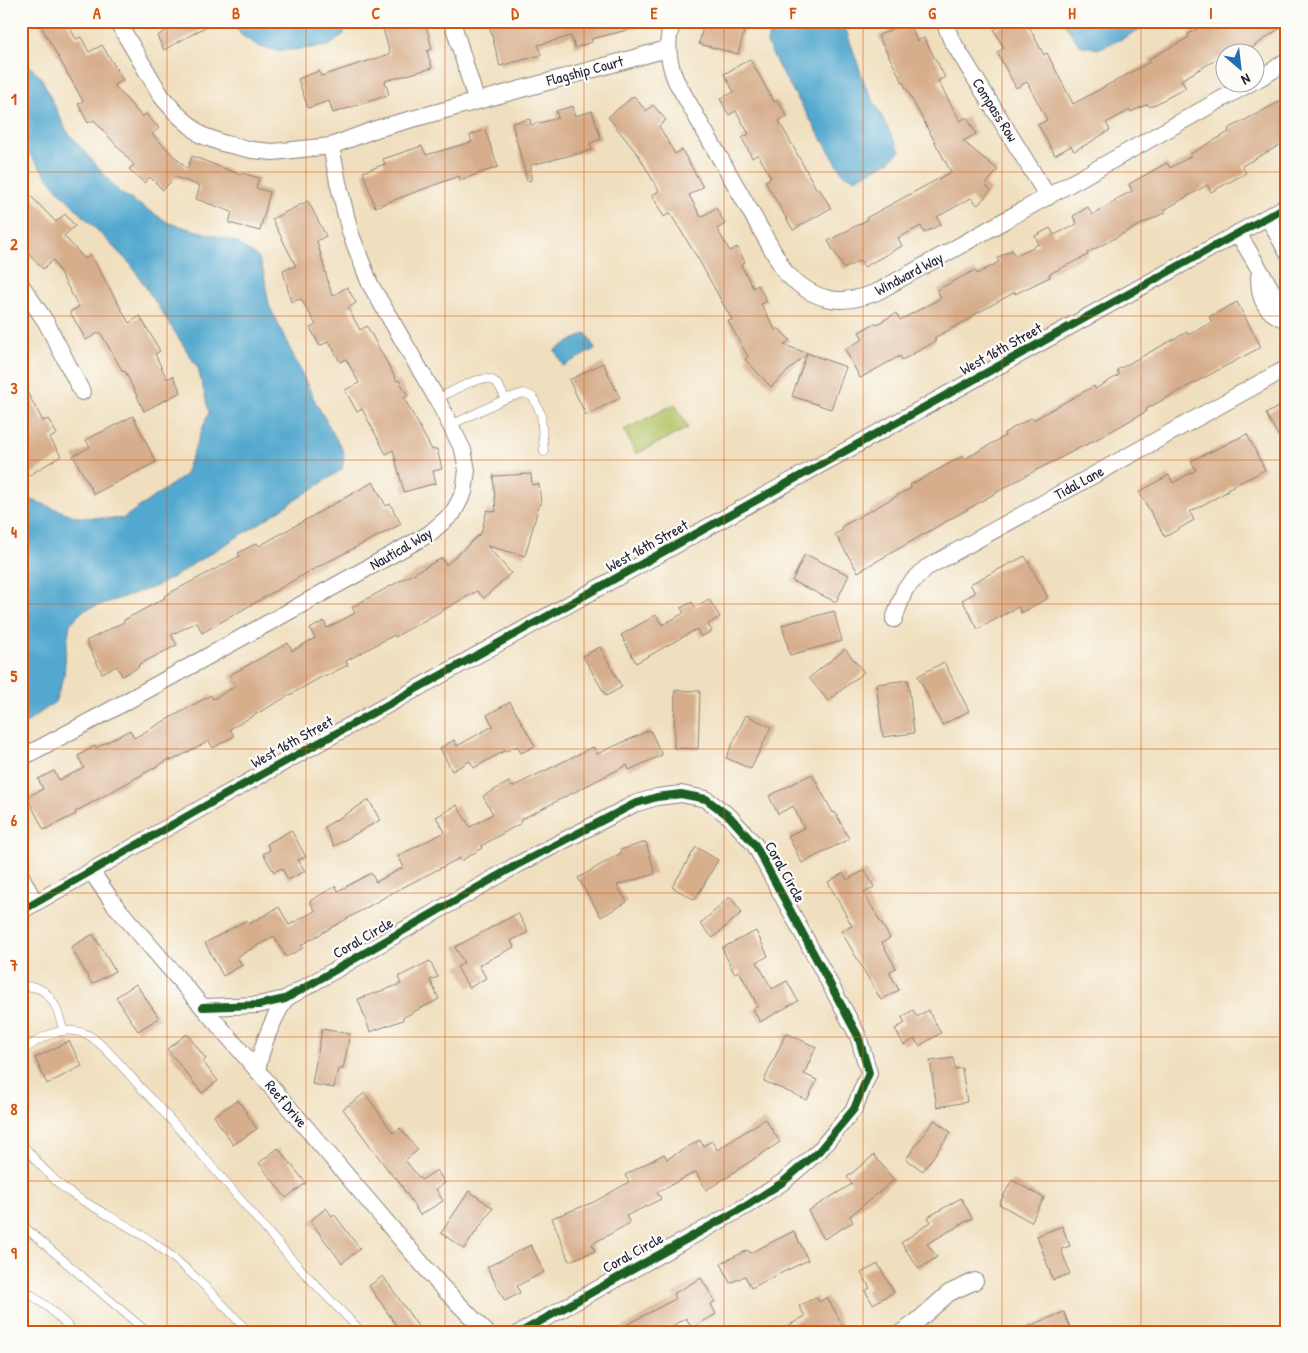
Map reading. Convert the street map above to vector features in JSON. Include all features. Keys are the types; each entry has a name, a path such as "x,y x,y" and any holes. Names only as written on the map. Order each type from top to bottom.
{"street":[{"name":"Flagship Court","path":"117,21 162,97 176,113 201,135 259,151 290,151 332,146 376,129 476,100 506,94 667,49"},
{"path":"452,21 476,100"},
{"path":"667,49 672,21"},
{"name":"Compass Row","path":"944,21 951,39 1048,197"},
{"name":"Windward Way","path":"667,49 669,65 676,81 785,272 799,285 813,294 828,299 861,298 877,292 1234,92"},
{"path":"1266,74 1287,60"},
{"name":"Nautical Way","path":"21,758 109,712 430,534 453,513 464,492 467,470 463,450 437,399 370,284 350,232 338,182 332,146"},
{"name":"West 16th Street","path":"28,907 222,796 1287,206"},
{"path":"1268,217 1287,252"},
{"path":"1238,233 1287,318"},
{"path":"21,285 46,322 82,392"},
{"name":"Tidal Lane","path":"894,619 905,589 926,568 1287,368"},
{"name":"Coral Circle","path":"204,1007 258,1006 285,999 515,866 634,804 657,797 681,794 706,799 730,817 755,845 858,1036 869,1073 854,1109 819,1151 783,1182 753,1202 521,1332"},
{"name":"Reef Drive","path":"91,871 114,904 440,1285 486,1332"},
{"path":"21,876 28,907"},
{"path":"258,1070 269,1027 285,999"},
{"path":"902,1332 950,1293 975,1282"}],"lane":[{"path":"437,399 472,382 487,378 495,381 505,398"},
{"path":"451,425 505,398 524,393 533,397 541,414 544,452"},
{"path":"21,987 30,985 46,992 54,1003 64,1030"},
{"path":"21,1052 54,1031 72,1030 88,1035 108,1052 174,1122 288,1255 362,1332"},
{"path":"21,1143 44,1170 68,1191 153,1242 175,1258 200,1281 248,1332"},
{"path":"21,1224 147,1332"},
{"path":"21,1287 49,1308 74,1332"}],"green space":[{"path":"675,404 688,428 636,454 624,430"}],"water":[{"path":"232,21 343,21 344,34 329,46 280,51 260,47 241,35"},
{"path":"771,21 843,21 865,85 900,151 890,161 855,179 843,174 779,68 767,43"},
{"path":"1063,21 1154,21 1126,37 1098,49 1079,45"},
{"path":"21,62 26,63 41,77 66,130 119,192 169,223 234,241 259,258 264,274 269,305 316,403 343,451 344,457 342,469 337,473 182,572 157,586 84,610 70,624 64,677 55,702 21,727 21,496 77,517 122,519 184,476 209,412 198,368 132,266 59,191 21,144"},
{"path":"586,333 595,349 563,366 555,350"}],"building":[{"path":"38,21 66,21 76,39 81,37 89,52 102,45 123,80 114,85 142,117 146,114 159,128 152,134 187,169 192,156 241,175 242,173 259,178 256,188 270,192 260,231 229,223 232,212 196,199 200,186 175,177 163,190 150,177 144,183 129,169 134,165 94,120 88,123 78,104 83,101"},
{"path":"162,21 216,21 164,50 157,36 167,30"},
{"path":"381,21 425,21 432,49 427,51 432,68 385,81 389,95 333,113 329,101 308,108 298,79 319,71 321,76 390,54"},
{"path":"488,21 643,21 643,26 591,39 592,42 575,48 571,36 538,45 541,55 500,66"},
{"path":"713,21 747,21 738,54 699,44 703,27 711,29"},
{"path":"908,21 917,41 924,38 945,77 938,81 960,121 967,117 976,134 963,141 998,170 985,185 991,190 978,205 971,198 937,217 941,224 924,233 921,226 898,238 902,246 864,267 860,260 844,269 828,241 951,172 878,36"},
{"path":"1010,21 1026,21 1044,55 1047,53 1073,104 1150,62 1149,59 1189,37 1188,34 1211,21 1287,21 1287,23 1260,42 1216,42 1216,60 1181,80 1186,88 1150,107 1148,104 1131,112 1130,110 1106,123 1110,130 1089,143 1074,151 1071,146 1055,155 1038,125 1047,120 1027,82 1016,88 997,52 1004,48 994,30"},
{"path":"750,59 774,102 777,100 787,116 779,121 817,190 819,188 831,208 793,230 765,181 771,178 758,154 752,158 742,138 749,134 736,111 729,115 720,99 734,92 724,74"},
{"path":"634,96 646,111 653,105 666,120 659,126 675,154 682,150 703,187 689,195 701,217 716,208 725,224 717,229 730,251 737,247 745,262 741,265 753,288 758,285 767,301 761,304 776,331 778,328 790,340 784,345 807,353 771,387 745,359 748,357 728,321 732,320 700,262 670,213 664,217 652,195 659,191 639,156 608,117"},
{"path":"1281,101 1287,111 1287,141 1242,166 1246,173 1211,192 1207,185 1164,210 1166,212 1049,274 1050,277 1015,294 1015,292 972,316 934,338 936,341 902,360 900,356 860,378 845,349 863,339 859,332 875,323 876,325 896,313 900,320 941,298 937,290 975,270 977,274 999,262 997,258 1012,250 1015,256 1039,244 1035,236 1050,228 1054,235 1077,224 1073,216 1088,207 1092,215 1132,191 1129,184 1167,163 1170,168 1191,156 1190,154 1229,132 1228,129"},
{"path":"573,106 575,116 592,111 601,139 590,143 592,150 531,165 531,180 527,181 512,123 530,119 531,125 558,118 556,111"},
{"path":"485,130 498,167 460,180 459,176 375,207 363,172 385,164 383,159 422,146 426,155 472,142 470,135"},
{"path":"21,186 56,222 65,214 75,226 64,236 85,259 91,255 129,323 140,316 160,351 155,354 167,379 173,376 181,392 144,411 125,371 123,372 100,332 86,340 70,312 79,307 53,260 43,269 21,246"},
{"path":"308,201 326,236 317,241 332,296 347,287 356,303 348,308 360,330 367,326 397,381 399,380 408,396 404,398 432,450 437,449 442,469 433,471 436,483 404,492 393,450 386,454 362,409 357,412 345,390 359,383 346,359 340,362 329,341 320,346 310,328 316,325 301,299 291,302 283,270 296,266 272,219"},
{"path":"1237,302 1261,347 1146,409 1147,411 1099,438 1027,475 858,572 835,534 843,530 841,527 911,488 910,485 963,456 965,459 1005,436 1004,433 1031,418 1033,420 1094,386 1095,389 1119,375 1117,370 1187,332 1188,335 1212,322 1209,317"},
{"path":"807,353 846,367 831,409 792,396"},
{"path":"603,363 620,398 586,415 569,380"},
{"path":"21,381 43,421 48,419 57,434 50,438 61,456 21,480"},
{"path":"1287,402 1287,451 1266,414"},
{"path":"133,416 156,462 94,494 73,456 90,447 86,440"},
{"path":"1247,434 1265,470 1227,489 1228,491 1190,512 1194,520 1165,537 1139,492 1169,475 1173,483 1196,470 1191,461"},
{"path":"531,474 532,485 539,484 541,505 539,505 525,556 487,546 511,573 484,598 477,591 395,637 394,635 346,661 348,665 323,676 230,729 234,736 213,748 209,741 171,761 170,759 75,812 76,814 44,830 27,797 43,789 38,779 54,771 59,780 84,768 78,756 95,746 96,748 130,730 134,738 211,695 213,699 236,686 230,675 288,643 292,651 315,638 310,629 324,621 327,628 355,613 352,607 442,558 446,565 481,533 487,510 496,512 493,476"},
{"path":"373,482 386,506 390,504 401,524 312,570 202,633 197,622 171,635 177,645 138,665 139,667 122,676 117,666 102,673 86,641 124,622 124,620 165,598 164,596 240,556 238,553 257,543 259,546"},
{"path":"805,554 849,575 836,602 792,581"},
{"path":"1025,556 1048,598 1021,613 1018,607 978,629 962,600 975,593 970,584"},
{"path":"709,599 720,617 708,624 712,631 701,637 697,629 636,663 621,635 656,615 662,625 684,613 681,608 692,602 695,607"},
{"path":"834,611 842,641 790,655 782,625"},
{"path":"600,647 622,687 606,696 583,656"},
{"path":"845,649 864,672 828,701 809,678"},
{"path":"944,662 969,711 942,725 918,676"},
{"path":"908,680 914,733 883,737 876,684"},
{"path":"675,690 700,691 698,749 674,748"},
{"path":"510,702 535,746 521,753 517,746 474,768 470,761 452,771 440,748 454,740 457,746 493,726 487,715"},
{"path":"746,715 771,727 751,769 726,758"},
{"path":"650,730 662,755 629,770 627,765 520,820 521,823 481,846 482,848 461,861 460,858 392,893 301,945 303,948 286,957 274,936 237,957 242,965 223,976 205,943 247,920 249,924 279,907 289,925 315,911 310,901 336,886 338,891 371,873 376,882 404,867 398,856 445,832 436,817 457,805 470,827 493,814 483,796 509,782 512,787 593,747 597,754"},
{"path":"812,774 849,839 802,863 788,836 804,828 793,806 778,814 769,796"},
{"path":"369,800 380,820 334,846 324,827"},
{"path":"291,830 306,857 298,860 305,871 288,880 282,868 274,872 263,854 270,850 267,844"},
{"path":"646,842 655,874 617,885 627,902 601,917 578,878 621,853 620,850"},
{"path":"696,847 718,860 695,900 672,887"},
{"path":"865,870 874,887 864,893 890,938 882,943 896,968 889,972 899,990 881,1000 841,931 852,926 828,882 843,873 847,880"},
{"path":"730,897 742,912 713,938 700,924"},
{"path":"518,913 528,932 511,941 514,947 479,965 486,978 469,988 457,967 464,963 455,947"},
{"path":"756,931 768,956 757,962 772,989 787,981 798,1001 760,1022 753,1009 758,1006 739,971 734,973 722,948"},
{"path":"93,934 115,971 92,984 71,947"},
{"path":"430,961 438,977 430,980 439,999 402,1018 403,1020 370,1032 358,999 401,984 398,977"},
{"path":"136,984 159,1018 138,1031 116,997"},
{"path":"913,1010 917,1017 928,1010 941,1033 919,1046 915,1039 904,1045 895,1029 905,1023 902,1017"},
{"path":"322,1029 350,1034 343,1069 338,1069 334,1088 312,1084"},
{"path":"786,1033 816,1047 804,1074 817,1080 807,1100 764,1081"},
{"path":"187,1034 206,1059 203,1062 218,1081 202,1093 167,1049"},
{"path":"69,1041 82,1066 47,1084 35,1058"},
{"path":"953,1058 955,1069 962,1068 967,1102 937,1107 930,1061"},
{"path":"365,1093 393,1133 400,1128 418,1150 405,1160 421,1180 437,1170 445,1183 436,1189 443,1201 420,1215 396,1177 394,1178 343,1109"},
{"path":"238,1100 257,1129 233,1145 214,1116"},
{"path":"765,1119 780,1142 706,1190 696,1172 657,1192 661,1199 626,1216 630,1223 592,1244 595,1251 569,1261 552,1218 594,1202 629,1182 625,1175 664,1154 667,1159 700,1140 703,1146 712,1141 717,1150"},
{"path":"934,1120 951,1132 923,1171 906,1159"},
{"path":"278,1148 306,1183 286,1198 259,1163"},
{"path":"874,1155 894,1180 850,1216 853,1222 824,1239 808,1211 852,1184 847,1177"},
{"path":"1012,1180 1044,1198 1031,1222 999,1204"},
{"path":"469,1191 493,1208 464,1249 441,1233"},
{"path":"961,1198 972,1218 927,1244 937,1257 919,1269 901,1243 931,1222 928,1217"},
{"path":"326,1208 332,1216 334,1214 360,1249 342,1263 310,1221"},
{"path":"1062,1226 1070,1246 1061,1249 1070,1274 1053,1280 1037,1236"},
{"path":"794,1231 808,1260 751,1288 745,1276 730,1283 721,1263 748,1250 750,1253"},
{"path":"531,1245 544,1272 517,1286 520,1293 505,1301 487,1267"},
{"path":"878,1264 894,1292 873,1304 865,1291 870,1288 861,1273"},
{"path":"383,1276 422,1332 401,1332 369,1286"},
{"path":"701,1278 715,1301 711,1304 716,1314 692,1328 686,1318 661,1332 613,1332 675,1299 673,1294"},
{"path":"816,1297 819,1302 827,1297 843,1326 832,1332 778,1332 805,1316 799,1306"},
{"path":"1064,1312 1072,1332 1017,1332 1017,1331"}],"cycle path":[{"path":"21,911 214,801 1287,206"},
{"path":"203,1007 258,1005 285,999 515,866 634,804 657,797 681,794 706,799 730,817 755,845 858,1036 869,1073 854,1109 819,1151 783,1182 746,1206 521,1332"}]}
